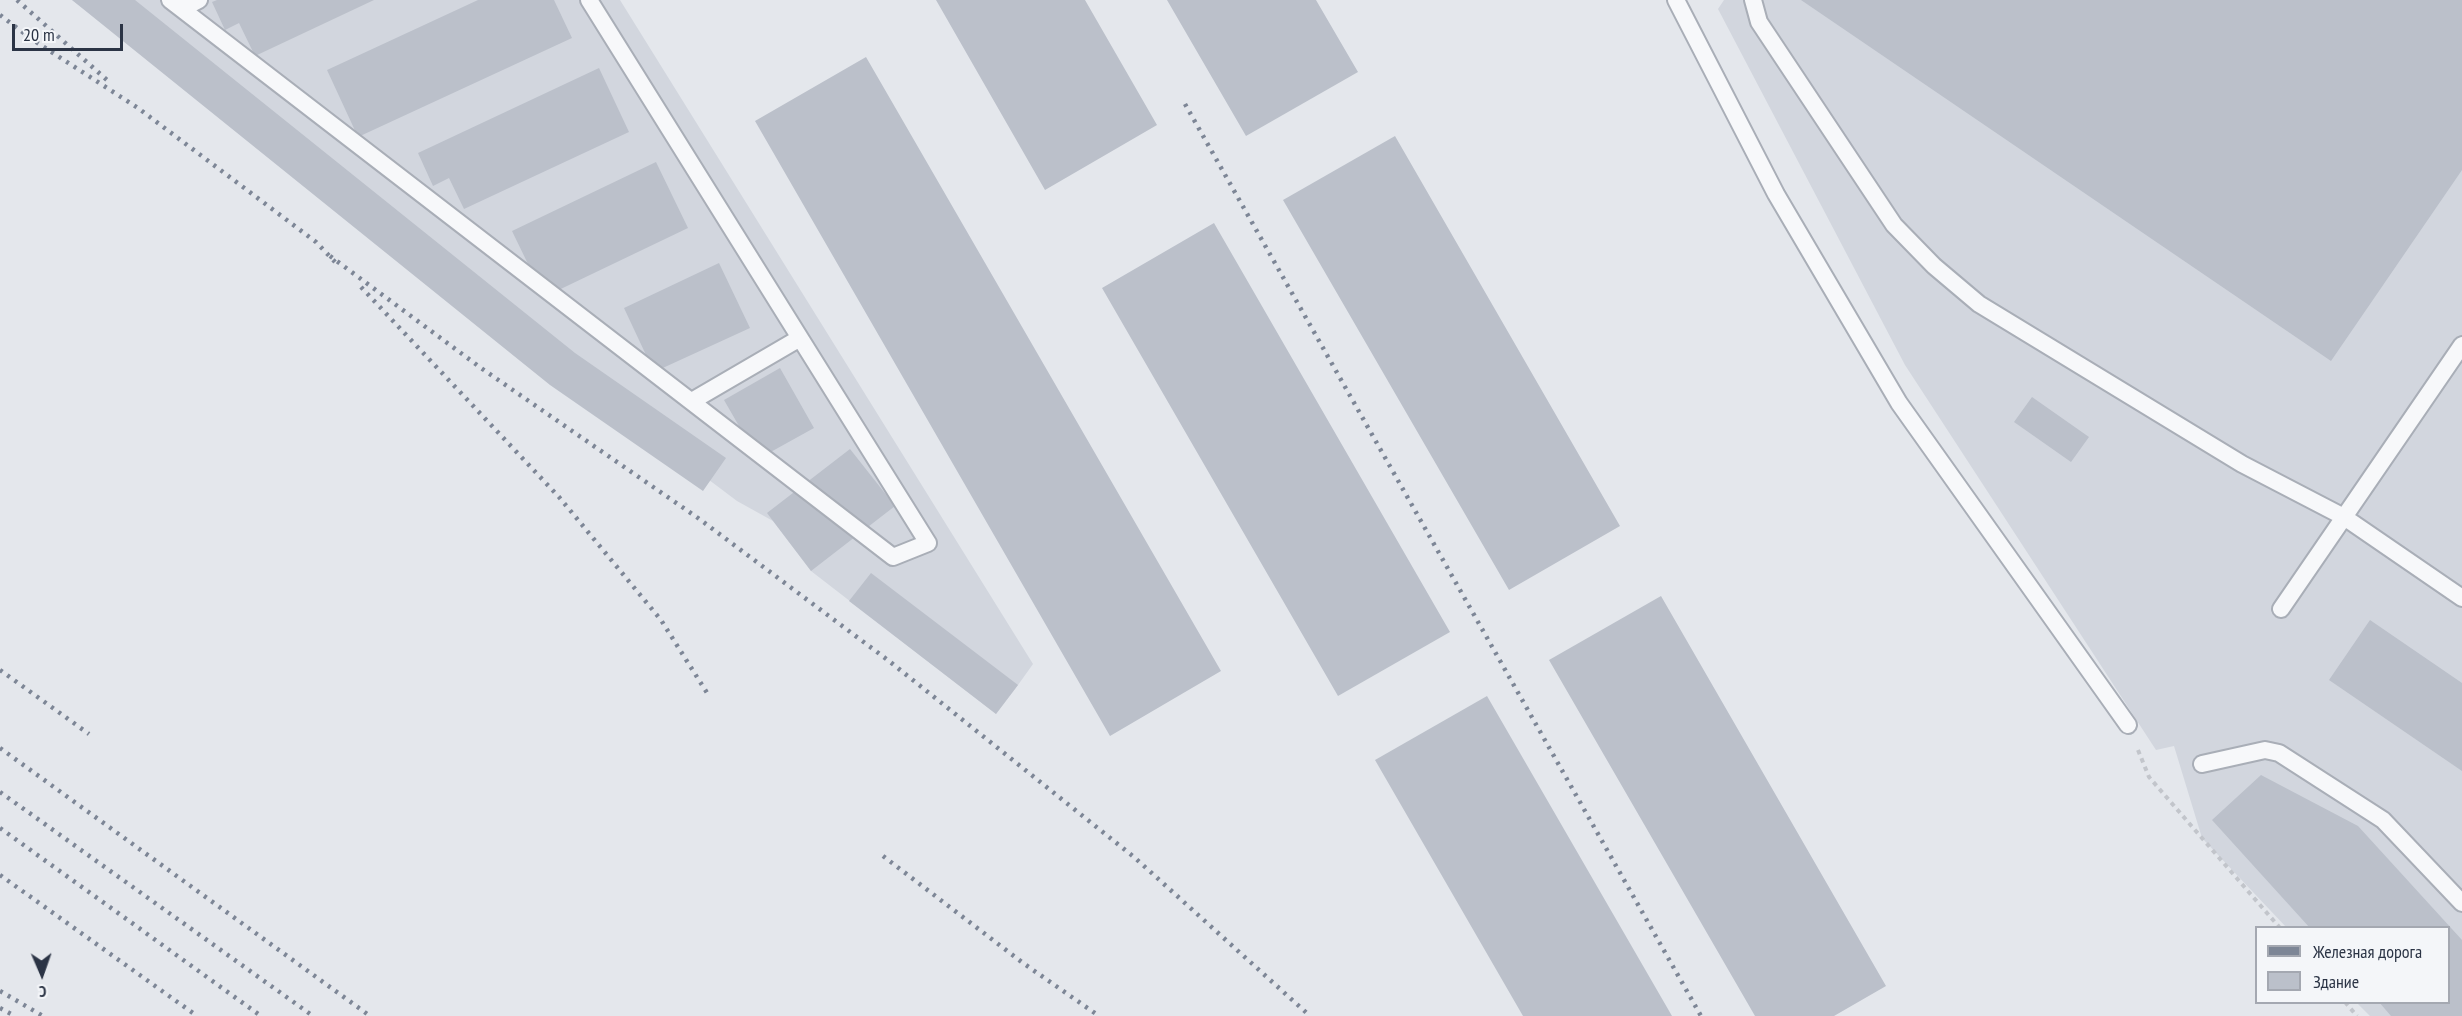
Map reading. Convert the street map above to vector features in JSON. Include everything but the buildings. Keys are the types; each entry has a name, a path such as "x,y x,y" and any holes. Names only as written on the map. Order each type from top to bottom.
{"lane":[{"path":"176,5 199,0"},
{"path":"176,5 893,557 928,543 589,0"},
{"path":"1676,0 1776,195 1899,403 2128,725"},
{"path":"1753,0 1759,22 1894,225 1934,266 1979,304 2242,464 2344,517 2462,598"},
{"path":"692,401 800,338"},
{"path":"2281,609 2462,345"},
{"path":"2202,764 2265,750 2279,753 2383,820 2462,903"}],"path":[{"path":"2128,725 2149,777 2279,926"},
{"path":"2347,1004 2357,1016"}],"shaded area":[{"path":"72,0 620,0 1033,664 996,714 811,571 773,521 737,501"},
{"path":"1724,0 2462,0 2462,1016 2370,1016 2358,1004 2450,1004 2450,926 2285,926 2202,838 2174,746 2156,750 1905,365 1718,9"}],"railway":[{"path":"17,0 107,80"},
{"path":"0,15 33,40 138,108 316,242 335,262"},
{"path":"1185,104 1701,1016"},
{"path":"330,256 481,368 698,518 889,661 1134,857 1310,1016"},
{"path":"361,287 559,497 661,620 709,696"},
{"path":"0,670 89,734"},
{"path":"0,748 370,1016"},
{"path":"0,792 313,1016"},
{"path":"0,828 261,1016"},
{"path":"883,856 1023,963 1099,1016"},
{"path":"0,875 197,1016"},
{"path":"0,991 43,1016"},
{"path":"0,1008 15,1016"}]}
